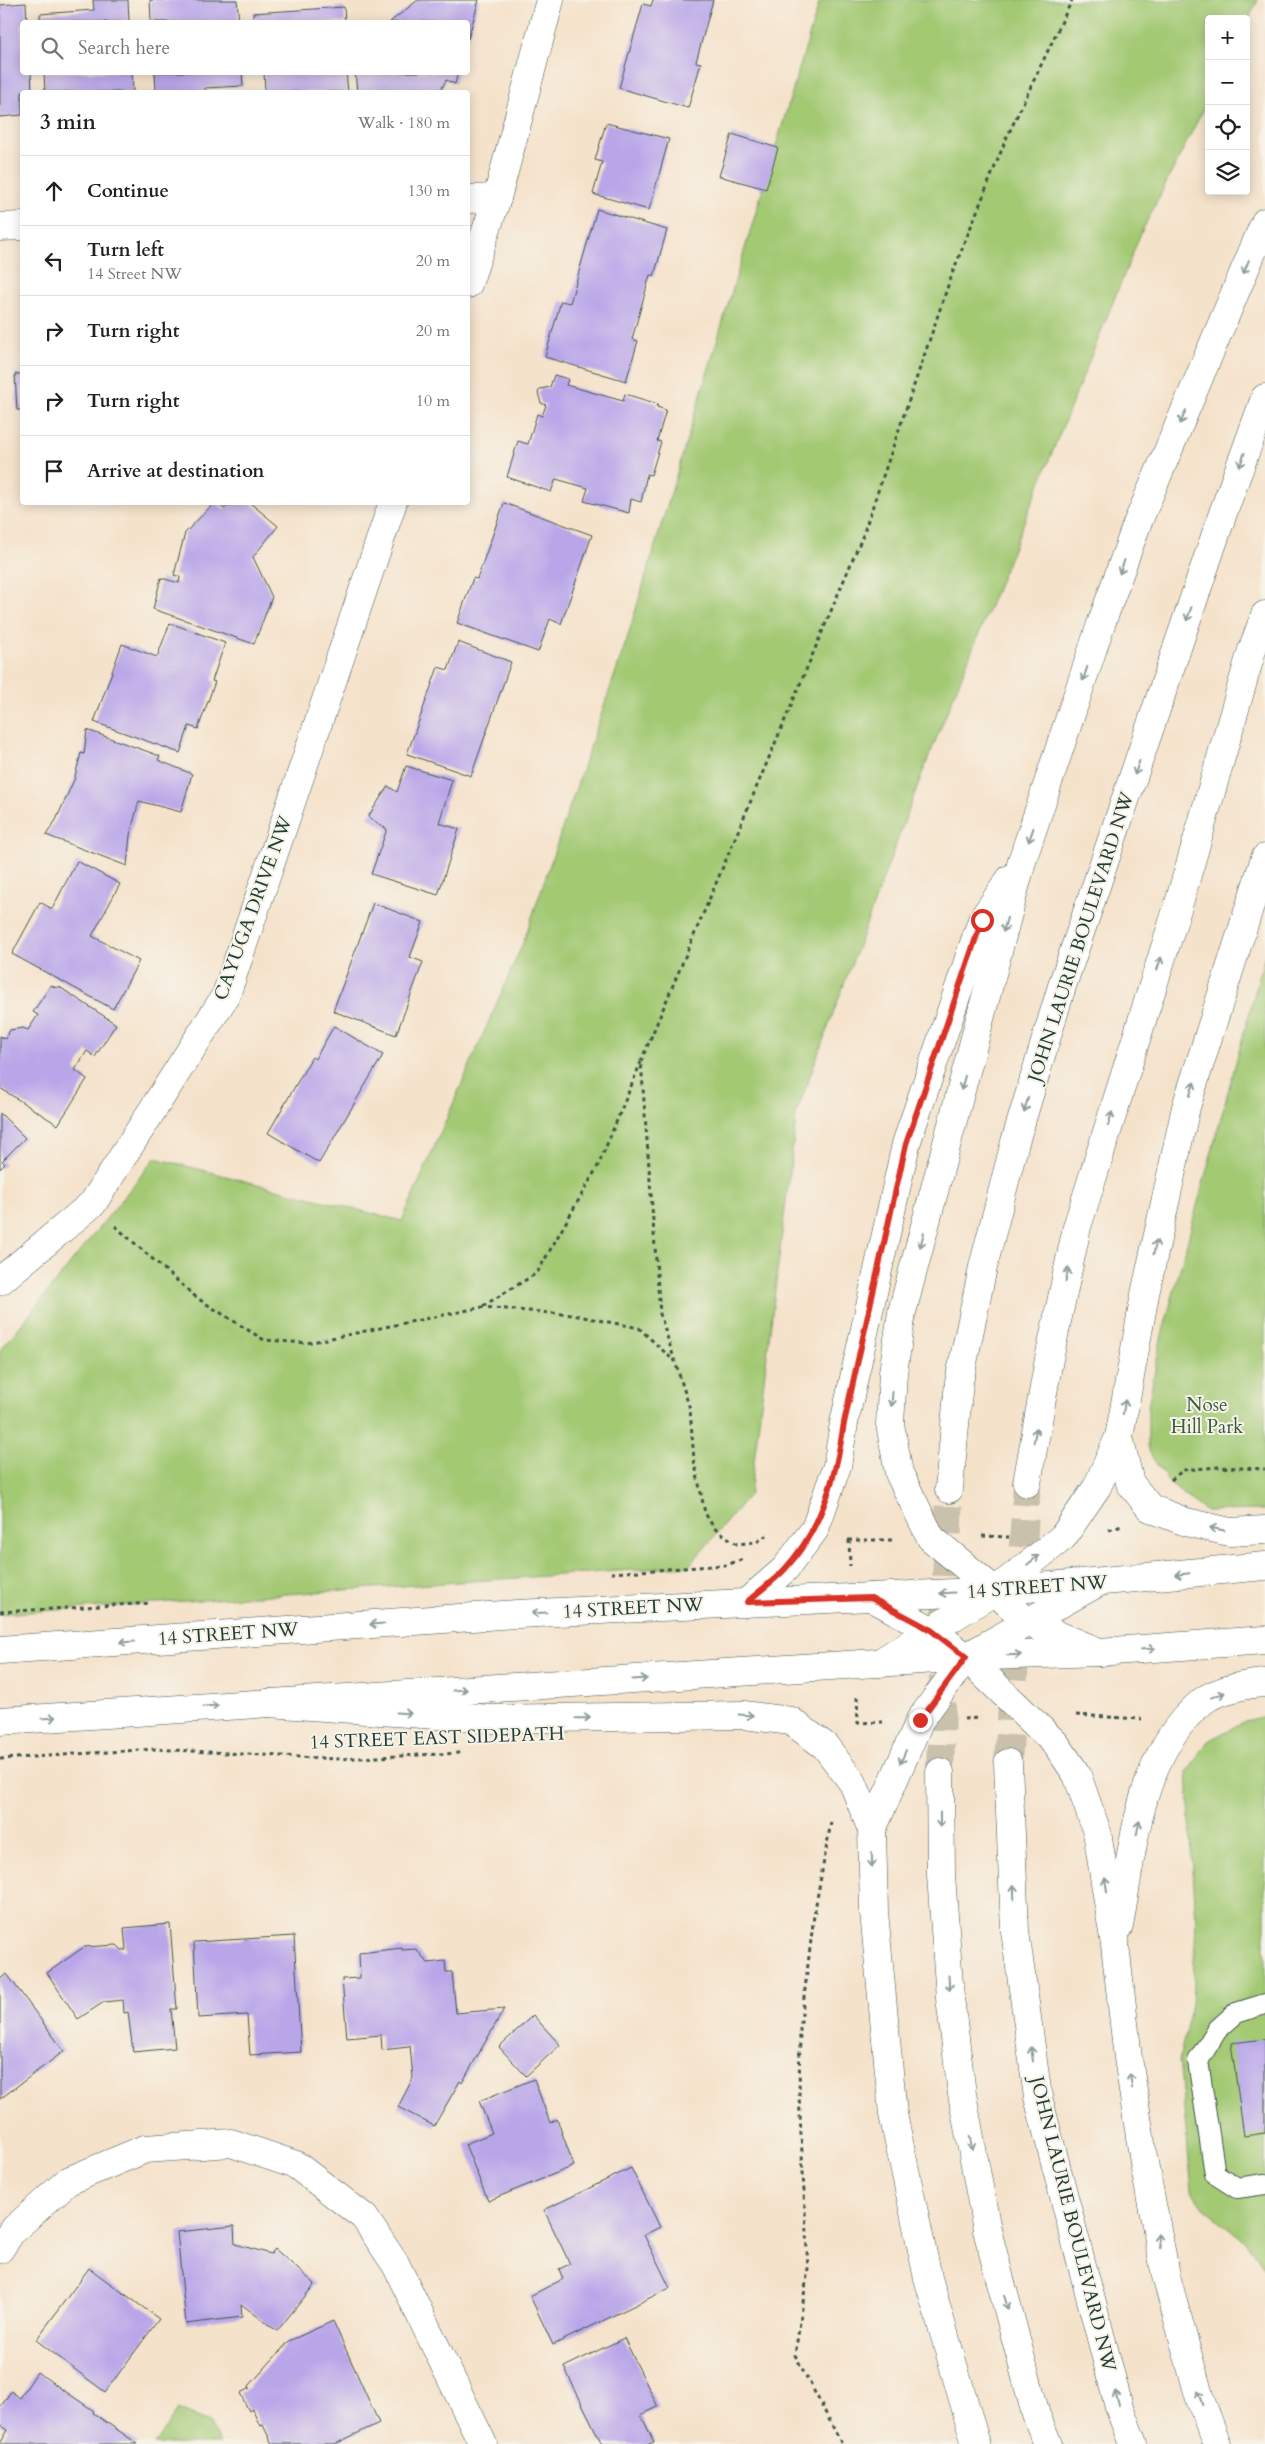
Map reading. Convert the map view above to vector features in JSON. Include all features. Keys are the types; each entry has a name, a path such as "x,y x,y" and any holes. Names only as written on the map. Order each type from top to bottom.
{"main road":[{"path":"470,278 497,198 550,0"},
{"path":"470,200 497,198"},
{"path":"1099,1652 1028,1623 995,1591 931,1538 898,1473 890,1424 893,1373 902,1312 1022,862 1137,524 1265,222"},
{"path":"0,227 20,226"},
{"name":"JOHN LAURIE BOULEVARD NW","path":"949,1490 959,1382 983,1267 1015,1142 1062,986 1223,513 1265,398"},
{"name":"CAYUGA DRIVE NW","path":"0,1281 93,1203 226,995 392,505"},
{"path":"1027,1483 1049,1359 1077,1227 1179,903 1252,650 1265,615"},
{"path":"879,1663 995,1591 1063,1537 1097,1487 1119,1437 1145,1294 1186,1106 1265,858"},
{"path":"747,1602 785,1569 815,1529 837,1466 844,1423 906,1144 982,920 1022,862"},
{"path":"1119,1437 1130,1483 1150,1508 1186,1522 1230,1532 1265,1530"},
{"name":"14 STREET NW","path":"0,1650 518,1614 995,1591 1265,1566"},
{"path":"872,1830 920,1720 966,1657 1099,1582"},
{"path":"871,1598 931,1630 966,1657 1056,1744 1077,1775 1097,1832 1115,1945 1128,2058 1144,2163 1166,2276 1200,2399 1217,2444"},
{"path":"0,1721 966,1657 1099,1652 1265,1640"},
{"path":"1115,1945 1138,1826 1148,1786 1176,1728 1204,1700 1245,1685 1265,1683"},
{"path":"268,1702 492,1720 744,1715 791,1721 825,1746 853,1783 872,1830 874,1912 893,2114 928,2278 976,2444"},
{"name":"JOHN LAURIE BOULEVARD NW","path":"1008,1763 1015,1931 1038,2097 1119,2408 1133,2444"},
{"path":"940,1772 940,1875 950,1998 962,2094 987,2230 1036,2415 1048,2444"},
{"path":"0,2249 12,2231 68,2181 145,2149 231,2143 296,2165 364,2217 396,2265 483,2444"}],"lane":[{"path":"1265,2004 1236,2013 1217,2030 1198,2061 1215,2174 1237,2188 1265,2184"}],"path":[{"path":"483,1307 536,1273 598,1166 863,535 952,274 1006,139 1072,0"},
{"path":"641,1062 660,1314 690,1408 694,1460 705,1513 714,1528 737,1544 757,1542 771,1531"},
{"path":"93,1203 114,1226 197,1298 264,1340 307,1343 483,1307 573,1315 639,1328 673,1359"},
{"path":"1165,1485 1182,1470 1218,1467 1265,1469"},
{"path":"843,1540 880,1541"},
{"path":"849,1540 850,1569"},
{"path":"603,1574 726,1565 749,1557"},
{"path":"0,1612 155,1603"},
{"path":"857,1694 858,1723 887,1722"},
{"path":"1068,1715 1151,1720"},
{"name":"14 STREET EAST SIDEPATH","path":"0,1759 155,1749 336,1760 464,1753"},
{"path":"832,1816 814,1915 800,2030 799,2095 808,2269 795,2355 842,2444"}],"green space":[{"path":"820,0 1258,0 1250,16 1205,15 1205,106 1141,233 922,774 797,1111 750,1494 689,1566 0,1614 0,1351 155,1158 402,1221 523,943 626,642"},
{"name":"Nose Hill Park","path":"1265,955 1265,1510 1205,1511 1170,1484 1148,1451 1148,1406 1161,1339"},
{"path":"1265,1716 1265,2270 1246,2242 1203,2207 1192,2191 1179,2060 1192,2004 1196,1922 1187,1772 1208,1741 1245,1721"},
{"path":"178,2409 209,2422 220,2444 155,2444"}],"building":[{"path":"93,0 128,0 129,20 40,20 40,14 94,10"},
{"path":"150,0 237,0 239,20 151,20"},
{"path":"418,0 479,0 470,32 470,20 393,20"},
{"path":"653,0 713,0 696,62 701,63 688,108 619,88 643,4 651,6"},
{"path":"26,3 27,20 20,20 20,75 31,75 32,90 20,90 20,115 0,117 0,5"},
{"path":"344,7 345,20 254,20 253,13"},
{"path":"44,75 132,75 133,90 45,90"},
{"path":"155,75 242,75 243,86 205,88 205,90 156,90"},
{"path":"264,75 346,75 348,90 265,90"},
{"path":"355,75 457,75 455,84 446,80 439,90 357,90"},
{"path":"606,123 669,139 649,210 593,194 602,162 595,160"},
{"path":"732,134 778,148 766,189 719,176"},
{"path":"597,209 667,230 654,276 650,275 632,339 638,341 626,381 545,357 561,301 570,303"},
{"path":"15,374 20,374 20,410 17,410"},
{"path":"554,375 568,379 566,385 623,401 625,394 658,404 657,407 666,410 657,441 661,442 651,475 647,474 641,502 631,499 629,513 584,501 588,488 556,479 551,492 507,477 518,441 528,444 537,414 542,416 546,405 541,403 538,393 540,389 550,387"},
{"path":"504,503 592,535 561,624 550,619 538,652 457,623 473,578 477,579"},
{"path":"212,505 219,505 224,509 229,505 253,505 278,526 253,557 272,597 254,644 153,609 161,578 179,583 180,577 174,575 185,533"},
{"path":"170,623 225,643 212,681 215,682 198,729 189,726 180,753 94,722 122,644 157,657"},
{"path":"458,642 511,662 471,776 407,754 438,667 448,670"},
{"path":"87,730 160,756 158,760 192,774 181,812 139,801 130,835 127,866 46,835 56,820 74,780 81,753 84,754"},
{"path":"406,766 452,780 439,823 459,829 438,895 371,874 387,829 368,817 388,786 397,792"},
{"path":"77,861 120,884 92,936 139,961 113,1009 12,954 40,902 52,909"},
{"path":"373,903 423,922 410,957 423,962 396,1035 333,1011"},
{"path":"51,985 56,988 58,986 116,1024 95,1057 87,1051 75,1070 87,1079 58,1125 0,1088 0,1036 5,1039 10,1030 23,1028 28,1030 38,1015 33,1012"},
{"path":"334,1026 383,1055 319,1163 268,1133 312,1057 315,1059"},
{"path":"0,1113 25,1138 2,1161 5,1164 0,1169"},
{"path":"170,1924 177,2009 171,2009 175,2048 133,2052 128,2012 124,2013 123,2000 104,2002 78,2019 47,1973 84,1947 117,1945 122,1950 126,1950 124,1928"},
{"path":"294,1936 301,2052 250,2055 247,2015 198,2018 194,1942"},
{"path":"402,1948 402,1950 416,1949 428,1963 445,1961 446,1972 452,1972 456,2013 504,2009 462,2083 460,2081 434,2126 398,2107 413,2078 410,2045 409,2047 382,2050 381,2035 347,2038 342,1979 360,1978 359,1953"},
{"path":"7,1974 64,2051 0,2099 0,1979"},
{"path":"533,2015 560,2045 526,2076 499,2047"},
{"path":"1265,2039 1265,2133 1244,2136 1231,2043"},
{"path":"534,2079 550,2123 557,2119 574,2166 488,2201 465,2144 492,2133 479,2101"},
{"path":"631,2168 660,2227 644,2235 670,2288 553,2345 530,2296 563,2279 559,2269 570,2264 544,2210"},
{"path":"234,2226 235,2244 271,2254 275,2249 315,2284 277,2331 241,2304 242,2317 186,2324 177,2232"},
{"path":"89,2268 159,2319 105,2392 36,2340"},
{"path":"333,2321 379,2423 335,2444 272,2444 263,2425 260,2426 252,2409 249,2411 240,2393 250,2388 249,2386 289,2341"},
{"path":"624,2338 658,2407 641,2415 654,2442 649,2444 602,2444 564,2367"},
{"path":"37,2372 138,2444 0,2444 8,2430 0,2425 0,2408 11,2391 20,2398"}],"tunnel":[{"path":"1020,1589 1027,1483"},
{"path":"945,1618 949,1489"},
{"path":"1008,1763 1017,1632"},
{"path":"940,1772 943,1676"}],"route":[{"path":"920,1720 966,1657 931,1630 871,1598 747,1602 785,1569 815,1529 837,1466 844,1423 906,1144 982,920"}]}
